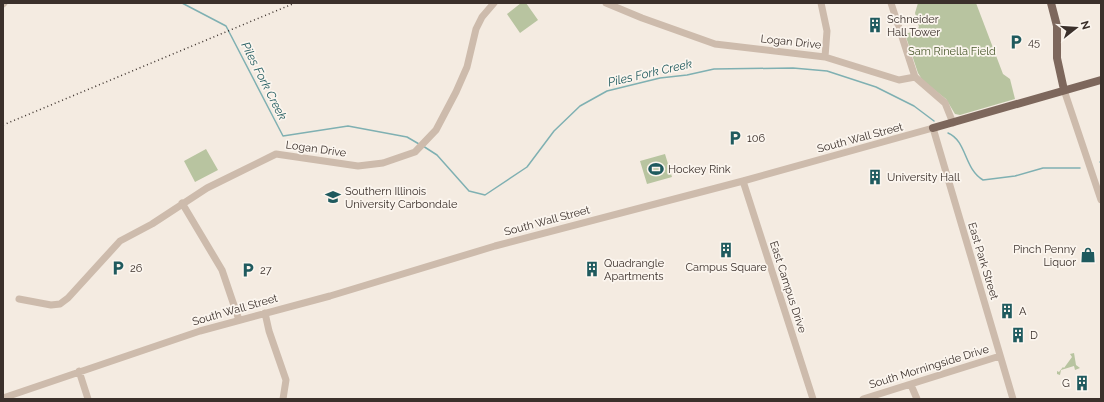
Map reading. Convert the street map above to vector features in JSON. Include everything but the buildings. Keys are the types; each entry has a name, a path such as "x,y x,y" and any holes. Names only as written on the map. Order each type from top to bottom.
{"main road":[{"path":"1051,3 1058,26 1058,58 1064,90"},
{"name":"South Wall Street","path":"933,128 1101,80"}],"street":[{"name":"Logan Drive","path":"19,299 51,305 60,304 68,298 120,241 152,224 207,188 276,154 358,166 383,163 402,158 422,146 436,130 456,92 467,67 476,29 482,17 494,3"},
{"name":"Logan Drive","path":"606,3 642,18 715,44 825,57 892,79 899,80 915,77"},
{"path":"821,3 827,31 825,57"},
{"path":"891,3 915,77 921,84 945,103 953,123"},
{"path":"1064,90 1101,200"},
{"name":"South Wall Street","path":"3,398 79,371 239,320 330,296 502,244 743,182 933,128"},
{"name":"East Park Street","path":"933,128 1013,399"},
{"name":"East Campus Drive","path":"743,182 813,399"},
{"path":"182,203 222,270 239,320"},
{"path":"265,313 269,331 286,381 283,399"},
{"name":"South Morningside Drive","path":"864,399 1000,356"},
{"path":"79,371 88,399"},
{"path":"911,385 917,399"}],"green space":[{"path":"521,3 526,3 538,20 520,33 507,14"},
{"name":"Sam Rinella Field","path":"918,3 976,3 1003,74 1010,79 1015,99 960,115 955,114 946,99 923,81 918,73 905,34 915,31 919,27 915,13"},
{"path":"206,149 218,170 195,182 184,161"},
{"name":"Hockey Rink","path":"665,154 672,177 647,184 640,161"},
{"path":"1074,353 1076,365 1080,368 1075,370 1074,366 1061,370 1060,375 1057,374 1057,371 1059,372 1063,367 1064,368 1072,357 1070,354"}],"waterway":[{"name":"Piles Fork Creek","path":"182,3 226,26 283,136 348,126 407,137 419,144"},
{"name":"Piles Fork Creek","path":"423,146 437,155 469,191 485,195 527,167 554,131 580,106 607,91 660,78 687,75 714,69 793,68 827,71 876,87 914,106 934,121"},
{"name":"Piles Fork Creek","path":"948,133 959,142 972,169 983,180 1015,176 1043,168 1080,168"}],"railway":[{"path":"3,125 295,3"}],"place":[{"name":"Schneider Hall Tower","path":"875,25"},
{"name":"45","path":"1016,42"},
{"name":"106","path":"735,138"},
{"name":"Hockey Rink","path":"656,169"},
{"name":"University Hall","path":"875,177"},
{"name":"Southern Illinois University Carbondale","path":"333,197"},
{"name":"Campus Square","path":"726,250"},
{"name":"Pinch Penny Liquor","path":"1088,255"},
{"name":"26","path":"118,268"},
{"name":"Quadrangle Apartments","path":"592,269"},
{"name":"27","path":"248,270"},
{"name":"A","path":"1007,311"},
{"name":"D","path":"1018,335"},
{"name":"G","path":"1082,383"}]}
